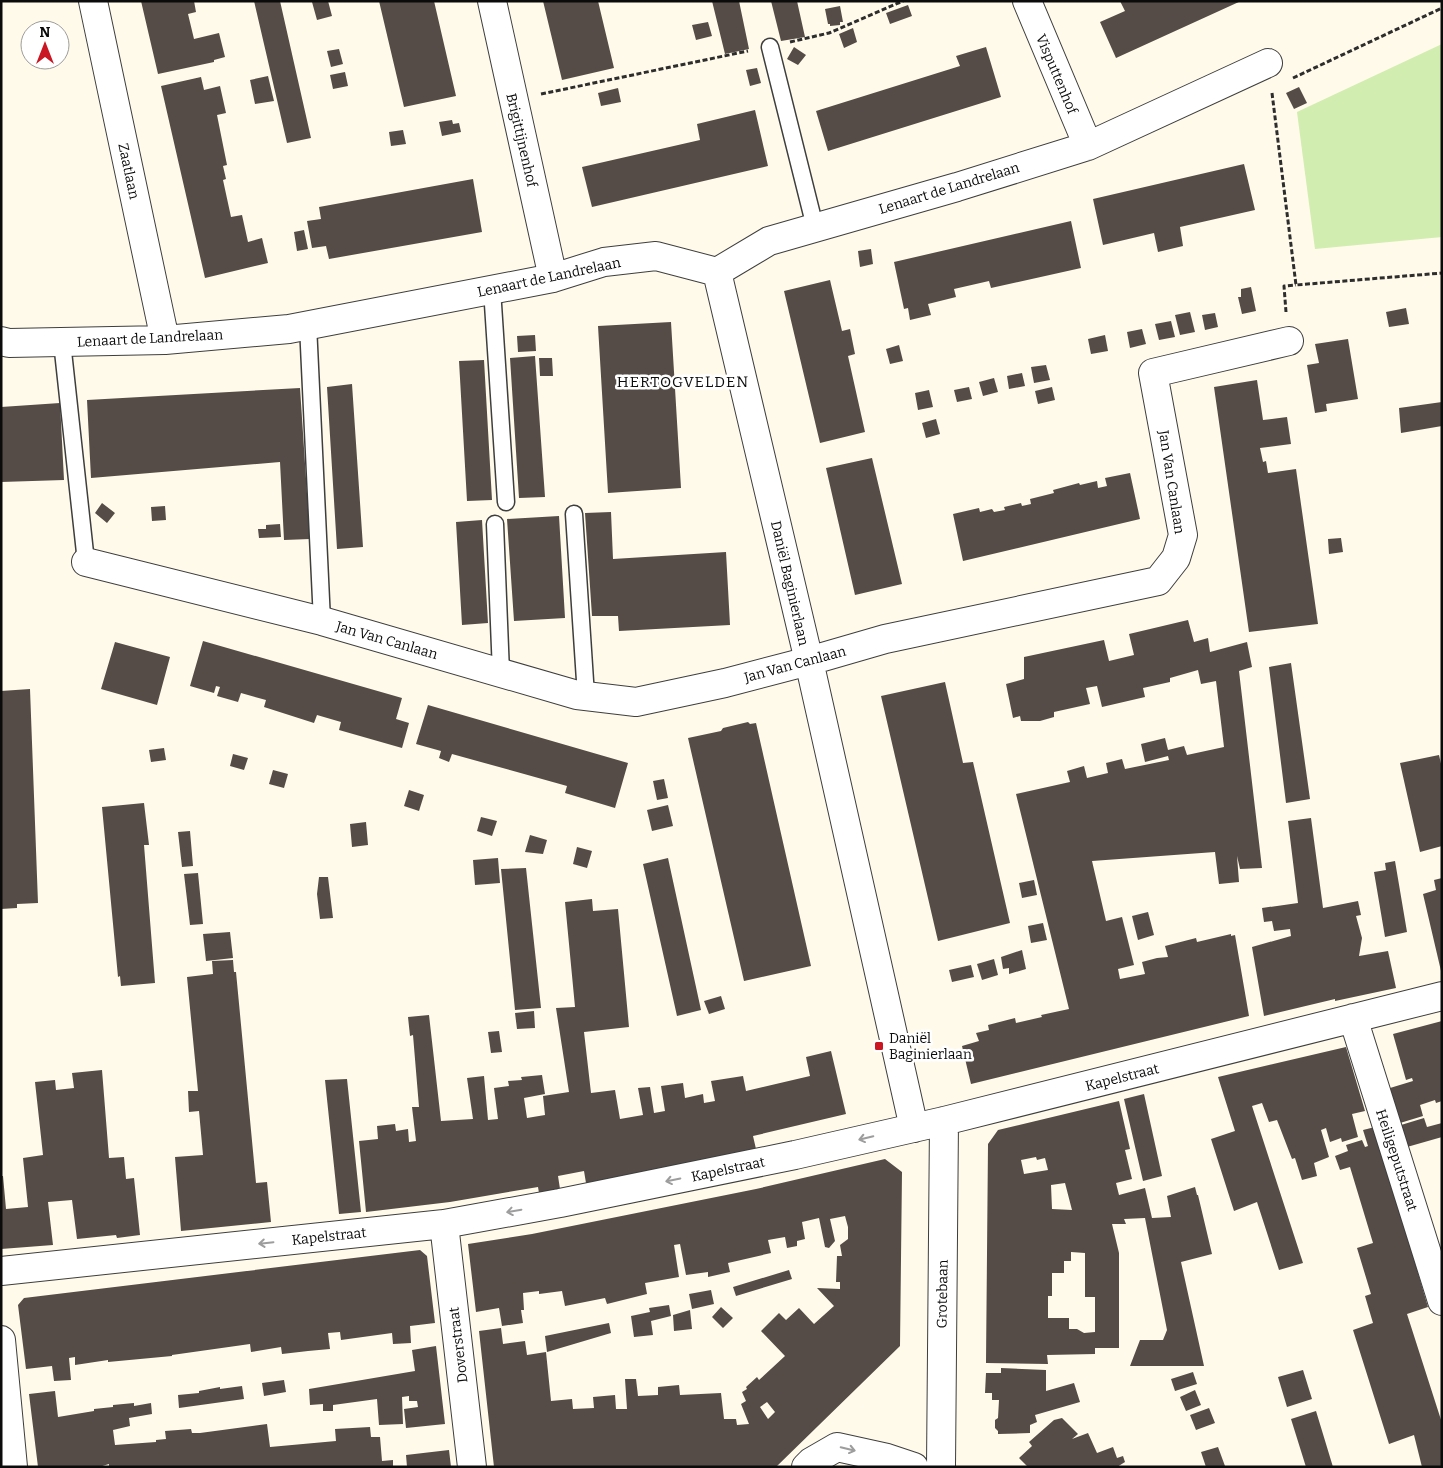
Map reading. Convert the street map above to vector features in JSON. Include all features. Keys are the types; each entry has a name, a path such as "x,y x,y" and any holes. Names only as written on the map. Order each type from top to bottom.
{"street":[{"name":"Zaatlaan","path":"93,1 165,340"},
{"name":"Brigittijnenhof","path":"492,1 553,278"},
{"name":"Visputtenhof","path":"1027,1 1088,146"},
{"name":"Lenaart de Landrelaan","path":"1,341 9,343 165,340 289,329 553,278 604,262 656,256 717,272 769,241 957,187 1088,146 1268,63"},
{"name":"Daniël Baginierlaan","path":"717,272 809,661 914,1128"},
{"name":"Jan Van Canlaan","path":"86,562 322,621 586,696 636,702 725,683 885,639 1158,581 1176,558 1183,535 1153,373 1289,341"},
{"name":"Kapelstraat","path":"1,1271 444,1224 560,1203 944,1121 1442,996"},
{"name":"Heiligeputstraat","path":"1353,1018 1442,1301"},
{"name":"Grotebaan","path":"941,1467 944,1121"},
{"name":"Doverstraat","path":"444,1224 472,1467"},
{"path":"1,1340 13,1467"},
{"path":"806,1467 837,1447 887,1458 914,1467"}],"lane":[{"path":"770,47 815,227"},
{"path":"492,289 506,502"},
{"path":"308,325 322,621"},
{"path":"62,342 86,562"},
{"path":"574,514 586,696"},
{"path":"495,524 501,673"}],"path":[{"path":"513,100 829,33 903,1"},
{"path":"1268,63 1289,79 1442,8"},
{"path":"1268,63 1296,285"},
{"path":"1289,341 1284,286 1442,273"}],"green space":[{"path":"1442,44 1442,237 1315,249 1297,112"}],"building":[{"path":"141,1 194,1 196,12 188,14 194,39 219,33 225,57 214,60 214,62 158,74"},
{"path":"254,1 280,1 311,138 287,143"},
{"path":"328,1 332,16 317,20 312,2"},
{"path":"379,1 434,1 456,96 404,107"},
{"path":"543,1 598,1 614,68 562,80"},
{"path":"712,1 739,1 749,49 725,54"},
{"path":"771,1 797,1 805,37 781,41"},
{"path":"1120,1 1241,1 1116,58 1100,22 1125,11"},
{"path":"908,5 912,16 890,24 886,13"},
{"path":"840,6 843,22 840,22 840,25 830,26 825,9"},
{"path":"708,22 712,36 696,40 692,25"},
{"path":"853,28 857,42 844,48 839,34"},
{"path":"794,47 806,55 798,65 787,59"},
{"path":"986,47 1001,97 828,151 816,111 960,66 956,56"},
{"path":"339,49 343,64 331,67 327,51"},
{"path":"757,68 761,83 750,86 746,70"},
{"path":"345,72 348,86 333,89 330,75"},
{"path":"268,76 274,101 255,104 250,80"},
{"path":"201,77 204,90 220,86 226,113 217,115 227,165 223,166 226,179 223,180 231,217 242,215 248,242 262,238 268,263 205,278 161,86"},
{"path":"1299,87 1307,103 1294,109 1286,93"},
{"path":"618,88 621,102 601,106 598,93"},
{"path":"755,110 768,166 592,207 582,167 700,140 697,124"},
{"path":"452,120 453,124 459,123 461,132 442,136 439,122"},
{"path":"403,130 406,144 391,146 389,132"},
{"path":"1244,164 1255,210 1180,227 1183,246 1158,252 1154,233 1103,245 1093,199"},
{"path":"473,179 482,232 329,259 326,246 312,248 307,221 321,219 319,207"},
{"path":"1071,221 1081,268 991,288 989,281 954,289 956,297 928,304 931,315 910,320 908,308 904,309 894,262"},
{"path":"304,230 308,249 297,251 294,232"},
{"path":"871,249 873,264 860,267 858,251"},
{"path":"830,280 842,331 850,329 855,354 848,356 865,432 820,443 784,291"},
{"path":"1251,287 1256,311 1242,314 1238,297 1241,297 1241,289"},
{"path":"1406,308 1409,324 1389,327 1386,312"},
{"path":"1190,312 1195,332 1180,335 1175,315"},
{"path":"1215,313 1218,327 1205,330 1202,315"},
{"path":"1171,321 1175,337 1159,340 1155,324"},
{"path":"671,322 681,488 608,493 598,326"},
{"path":"1142,329 1146,344 1130,348 1127,332"},
{"path":"535,335 536,351 518,352 517,336"},
{"path":"1105,335 1108,351 1091,354 1088,339"},
{"path":"1348,339 1358,399 1326,404 1327,411 1315,413 1307,365 1319,363 1315,344"},
{"path":"899,345 903,361 890,364 886,349"},
{"path":"535,356 545,497 519,498 510,358"},
{"path":"539,358 552,358 553,376 540,376"},
{"path":"484,360 492,500 467,501 459,361"},
{"path":"1046,365 1050,380 1034,383 1031,367"},
{"path":"1022,373 1025,386 1009,389 1007,376"},
{"path":"994,378 998,392 983,396 979,382"},
{"path":"1257,380 1263,420 1287,417 1291,444 1260,448 1263,462 1266,461 1268,473 1296,469 1318,624 1249,632 1214,387"},
{"path":"352,384 363,547 337,549 327,387"},
{"path":"969,387 972,399 957,402 954,390"},
{"path":"1052,387 1055,400 1038,404 1035,391"},
{"path":"300,388 310,539 284,540 280,462 91,478 87,400"},
{"path":"929,390 933,407 918,410 915,393"},
{"path":"1442,402 1442,426 1401,433 1399,408"},
{"path":"60,403 64,480 1,482 1,407"},
{"path":"936,419 940,434 926,438 922,423"},
{"path":"872,458 902,584 855,595 826,468"},
{"path":"1130,473 1140,519 963,561 953,514 979,508 980,512 992,509 994,512 1005,510 1004,507 1021,503 1022,506 1031,504 1030,499 1054,493 1053,490 1079,483 1080,485 1097,481 1098,488 1107,486 1105,478"},
{"path":"102,503 115,513 107,523 95,513"},
{"path":"165,506 166,520 152,521 151,507"},
{"path":"611,512 613,559 726,552 730,625 619,631 618,616 592,616 585,513"},
{"path":"559,516 565,618 514,621 507,519"},
{"path":"482,520 488,623 462,625 456,522"},
{"path":"280,524 281,537 259,538 258,529 266,529 266,525"},
{"path":"1341,538 1343,552 1329,554 1328,539"},
{"path":"1188,620 1194,642 1208,638 1210,652 1247,642 1252,667 1239,671 1262,868 1240,869 1237,856 1239,882 1219,884 1215,852 1092,861 1106,921 1122,917 1134,965 1118,969 1120,979 1145,974 1142,962 1168,957 1165,946 1196,938 1197,942 1231,934 1231,936 1235,935 1249,1016 971,1084 962,1046 979,1041 976,1033 989,1030 988,1025 1015,1018 1016,1023 1069,1009 1016,794 1070,782 1067,771 1084,766 1087,778 1108,773 1106,763 1122,759 1125,769 1169,760 1168,756 1145,762 1141,744 1165,738 1168,750 1184,746 1187,755 1224,747 1216,681 1201,684 1198,670 1170,678 1170,682 1143,688 1145,697 1102,707 1097,686 1086,688 1090,704 1054,712 1054,717 1040,721 1021,721 1020,716 1013,718 1006,684 1024,679 1024,657 1104,640 1109,661 1134,655 1129,634"},
{"path":"203,641 402,698 396,719 409,723 402,748 339,730 341,722 317,715 314,723 264,707 266,700 241,693 238,702 217,696 220,687 216,686 214,693 190,686"},
{"path":"115,642 170,657 157,705 101,689"},
{"path":"1291,663 1310,799 1286,803 1269,667"},
{"path":"945,682 963,763 973,762 1010,923 938,941 881,696"},
{"path":"30,689 38,903 17,904 17,908 1,909 1,691"},
{"path":"428,705 628,763 615,808 565,793 567,786 452,754 449,762 439,758 441,751 416,744"},
{"path":"748,722 750,724 756,723 811,966 744,981 688,738 721,731 723,728"},
{"path":"164,748 166,760 151,762 149,750"},
{"path":"233,754 248,758 244,770 230,766"},
{"path":"1439,755 1442,768 1442,846 1420,852 1400,763"},
{"path":"273,770 288,774 284,788 269,784"},
{"path":"664,779 668,798 657,800 653,781"},
{"path":"409,790 424,795 419,811 404,806"},
{"path":"144,803 149,845 144,845 155,983 121,986 120,976 118,977 102,807"},
{"path":"668,805 673,826 652,831 647,810"},
{"path":"481,817 497,821 492,836 477,831"},
{"path":"1311,818 1323,908 1358,901 1361,915 1356,916 1362,938 1359,956 1388,951 1396,988 1335,1001 1335,999 1264,1016 1252,947 1291,936 1290,929 1274,931 1272,921 1264,922 1262,908 1298,903 1288,821"},
{"path":"366,822 368,845 352,847 350,824"},
{"path":"190,831 193,866 182,867 178,832"},
{"path":"530,835 547,840 543,854 525,852"},
{"path":"577,847 592,851 587,868 573,864"},
{"path":"498,858 500,883 475,885 473,860"},
{"path":"668,858 701,1010 677,1016 643,864"},
{"path":"1395,861 1407,932 1385,937 1374,872 1386,870 1385,863"},
{"path":"526,868 541,1008 515,1010 501,869"},
{"path":"198,873 203,924 190,925 184,874"},
{"path":"319,877 328,877 333,918 320,919 317,894"},
{"path":"1442,878 1441,971 1423,894 1436,890 1434,880"},
{"path":"1034,880 1037,895 1022,898 1019,883"},
{"path":"592,899 593,911 618,909 629,1027 584,1032 591,1093 615,1090 620,1119 643,1115 638,1088 650,1087 654,1113 665,1111 661,1086 683,1083 685,1098 703,1094 704,1103 715,1101 711,1081 743,1076 746,1091 810,1076 806,1057 831,1051 846,1114 753,1136 756,1149 586,1183 584,1171 558,1176 560,1189 539,1193 538,1187 450,1202 366,1212 359,1141 378,1139 377,1126 395,1124 396,1131 408,1129 409,1142 416,1141 412,1107 419,1107 413,1035 410,1036 408,1017 429,1015 441,1121 473,1119 467,1078 484,1076 488,1120 498,1119 494,1088 509,1086 508,1081 522,1080 521,1077 542,1075 545,1094 524,1098 527,1118 545,1115 543,1096 569,1092 556,1008 575,1007 565,902"},
{"path":"1148,912 1154,935 1138,940 1132,916"},
{"path":"1043,923 1047,940 1031,943 1028,926"},
{"path":"230,932 233,958 206,961 203,934"},
{"path":"1022,950 1026,969 1009,974 1009,968 1003,969 1001,957"},
{"path":"994,959 998,975 982,980 977,964"},
{"path":"233,960 234,972 236,972 256,1183 267,1182 271,1222 181,1231 175,1157 203,1155 199,1111 189,1112 188,1091 198,1091 187,977 213,974 212,961"},
{"path":"971,965 974,977 952,982 949,970"},
{"path":"721,996 725,1009 709,1014 704,1001"},
{"path":"534,1011 535,1028 517,1029 515,1013"},
{"path":"1442,1021 1442,1101 1436,1103 1435,1100 1420,1105 1423,1116 1400,1123 1390,1088 1413,1081 1412,1078 1406,1080 1393,1034"},
{"path":"499,1031 502,1052 491,1053 488,1032"},
{"path":"1346,1047 1365,1111 1352,1114 1358,1137 1342,1142 1341,1138 1330,1142 1326,1128 1321,1130 1329,1157 1314,1163 1317,1176 1302,1180 1295,1158 1292,1159 1277,1120 1269,1122 1262,1103 1252,1106 1303,1263 1279,1270 1257,1202 1234,1211 1211,1139 1235,1131 1218,1077"},
{"path":"102,1070 109,1158 124,1157 126,1179 134,1178 140,1235 117,1238 116,1235 77,1239 72,1200 48,1202 53,1245 1,1249 1,1176 3,1176 6,1209 28,1207 23,1158 43,1155 35,1082 55,1080 56,1090 74,1088 72,1073"},
{"path":"347,1079 361,1212 339,1214 325,1080"},
{"path":"1144,1094 1162,1176 1143,1181 1124,1099"},
{"path":"1119,1101 1130,1149 1125,1150 1132,1179 1116,1183 1119,1195 1145,1188 1152,1218 1171,1217 1167,1196 1195,1187 1212,1254 1181,1262 1204,1366 1130,1366 1140,1340 1163,1340 1167,1330 1145,1218 1124,1219 1126,1224 1112,1224 1119,1253 1119,1348 1095,1348 1095,1354 1047,1355 1048,1364 986,1363 988,1144 998,1130","holes":["1036,1157 1037,1160 1045,1158 1048,1170 1024,1174 1021,1160","1065,1183 1072,1210 1052,1209 1051,1185","1071,1252 1085,1253 1085,1297 1095,1297 1095,1332 1084,1333 1077,1329 1069,1329 1069,1318 1048,1318 1048,1296 1052,1296 1052,1273 1064,1273 1064,1261 1071,1261"]},
{"path":"1424,1118 1427,1127 1442,1123 1442,1137 1407,1147 1401,1125"},
{"path":"1375,1127 1428,1307 1407,1314 1442,1423 1442,1467 1422,1467 1414,1435 1389,1444 1353,1330 1373,1323 1365,1296 1371,1294 1357,1248 1373,1243 1350,1167 1340,1170 1335,1156 1348,1151 1346,1145 1362,1140 1365,1147 1368,1146 1363,1130"},
{"path":"885,1159 902,1172 900,1346 776,1467 494,1467 479,1331 501,1328 503,1344 525,1341 527,1355 546,1352 551,1401 572,1399 573,1409 594,1408 593,1397 615,1395 616,1409 627,1409 625,1379 636,1379 638,1396 658,1395 658,1387 679,1385 680,1395 721,1393 724,1419 736,1419 737,1425 749,1424 741,1404 746,1401 742,1392 757,1377 759,1380 785,1356 761,1331 779,1313 786,1320 799,1308 814,1324 834,1306 817,1288 840,1289 840,1282 836,1282 837,1256 842,1256 840,1245 848,1239 848,1227 845,1216 830,1219 835,1241 829,1248 825,1247 819,1218 802,1222 805,1239 797,1241 797,1246 787,1248 785,1237 768,1240 771,1253 728,1263 730,1272 708,1277 708,1272 686,1275 680,1244 674,1245 679,1277 645,1283 647,1294 607,1304 605,1298 565,1306 562,1291 539,1294 539,1291 523,1293 524,1310 521,1310 523,1323 502,1326 499,1308 476,1312 468,1244 532,1234 756,1189","holes":["767,1402 775,1412 768,1419 760,1407"]},
{"path":"420,1250 427,1256 435,1323 410,1326 411,1343 393,1344 392,1333 341,1340 340,1332 328,1333 330,1349 282,1354 281,1347 251,1352 250,1344 172,1356 108,1362 108,1360 75,1365 75,1357 69,1358 71,1380 54,1381 52,1366 26,1369 18,1305 24,1298"},
{"path":"789,1270 792,1279 736,1296 733,1287"},
{"path":"711,1290 714,1304 692,1309 689,1294"},
{"path":"669,1305 671,1316 651,1321 653,1335 634,1337 631,1316 650,1312 649,1308"},
{"path":"721,1307 733,1318 723,1328 712,1317"},
{"path":"690,1310 692,1329 674,1331 673,1315"},
{"path":"609,1323 611,1333 547,1352 545,1336"},
{"path":"436,1346 445,1424 406,1428 404,1409 418,1407 417,1401 409,1401 409,1396 402,1397 403,1424 379,1425 377,1399 333,1405 333,1411 323,1411 323,1404 310,1405 309,1389 415,1371 412,1350"},
{"path":"1001,1368 1046,1370 1046,1391 1074,1383 1080,1402 1035,1415 1037,1422 1030,1425 1030,1433 998,1434 995,1428 995,1420 998,1418 999,1400 992,1400 992,1393 985,1393 986,1373 1001,1373"},
{"path":"1303,1370 1312,1399 1287,1407 1278,1377"},
{"path":"1193,1372 1197,1384 1175,1391 1171,1379"},
{"path":"284,1380 286,1392 264,1396 262,1383"},
{"path":"242,1386 244,1399 179,1408 178,1395 199,1393 199,1391 220,1387 220,1389"},
{"path":"1195,1390 1201,1405 1186,1411 1180,1397"},
{"path":"55,1391 58,1417 113,1407 113,1405 134,1403 134,1406 151,1403 152,1414 129,1418 130,1426 113,1430 115,1445 156,1442 156,1440 166,1439 165,1431 191,1429 192,1433 200,1433 267,1424 270,1447 336,1441 335,1429 370,1427 371,1437 380,1437 382,1461 393,1460 393,1467 109,1467 109,1464 99,1467 38,1467 29,1394"},
{"path":"1209,1408 1215,1423 1196,1430 1190,1415"},
{"path":"1316,1411 1333,1467 1306,1467 1291,1419"},
{"path":"1062,1418 1078,1434 1072,1439 1088,1433 1097,1453 1113,1447 1117,1458 1123,1456 1125,1462 1117,1467 1028,1467 1019,1458 1032,1446 1029,1442 1054,1420"},
{"path":"1218,1447 1225,1466 1206,1467 1201,1452"},
{"path":"449,1450 451,1467 407,1467 406,1455"}],"place":[{"name":"Daniël Baginierlaan","path":"879,1046"}],"district":[{"name":"HERTOGVELDEN","path":"683,382"}]}
